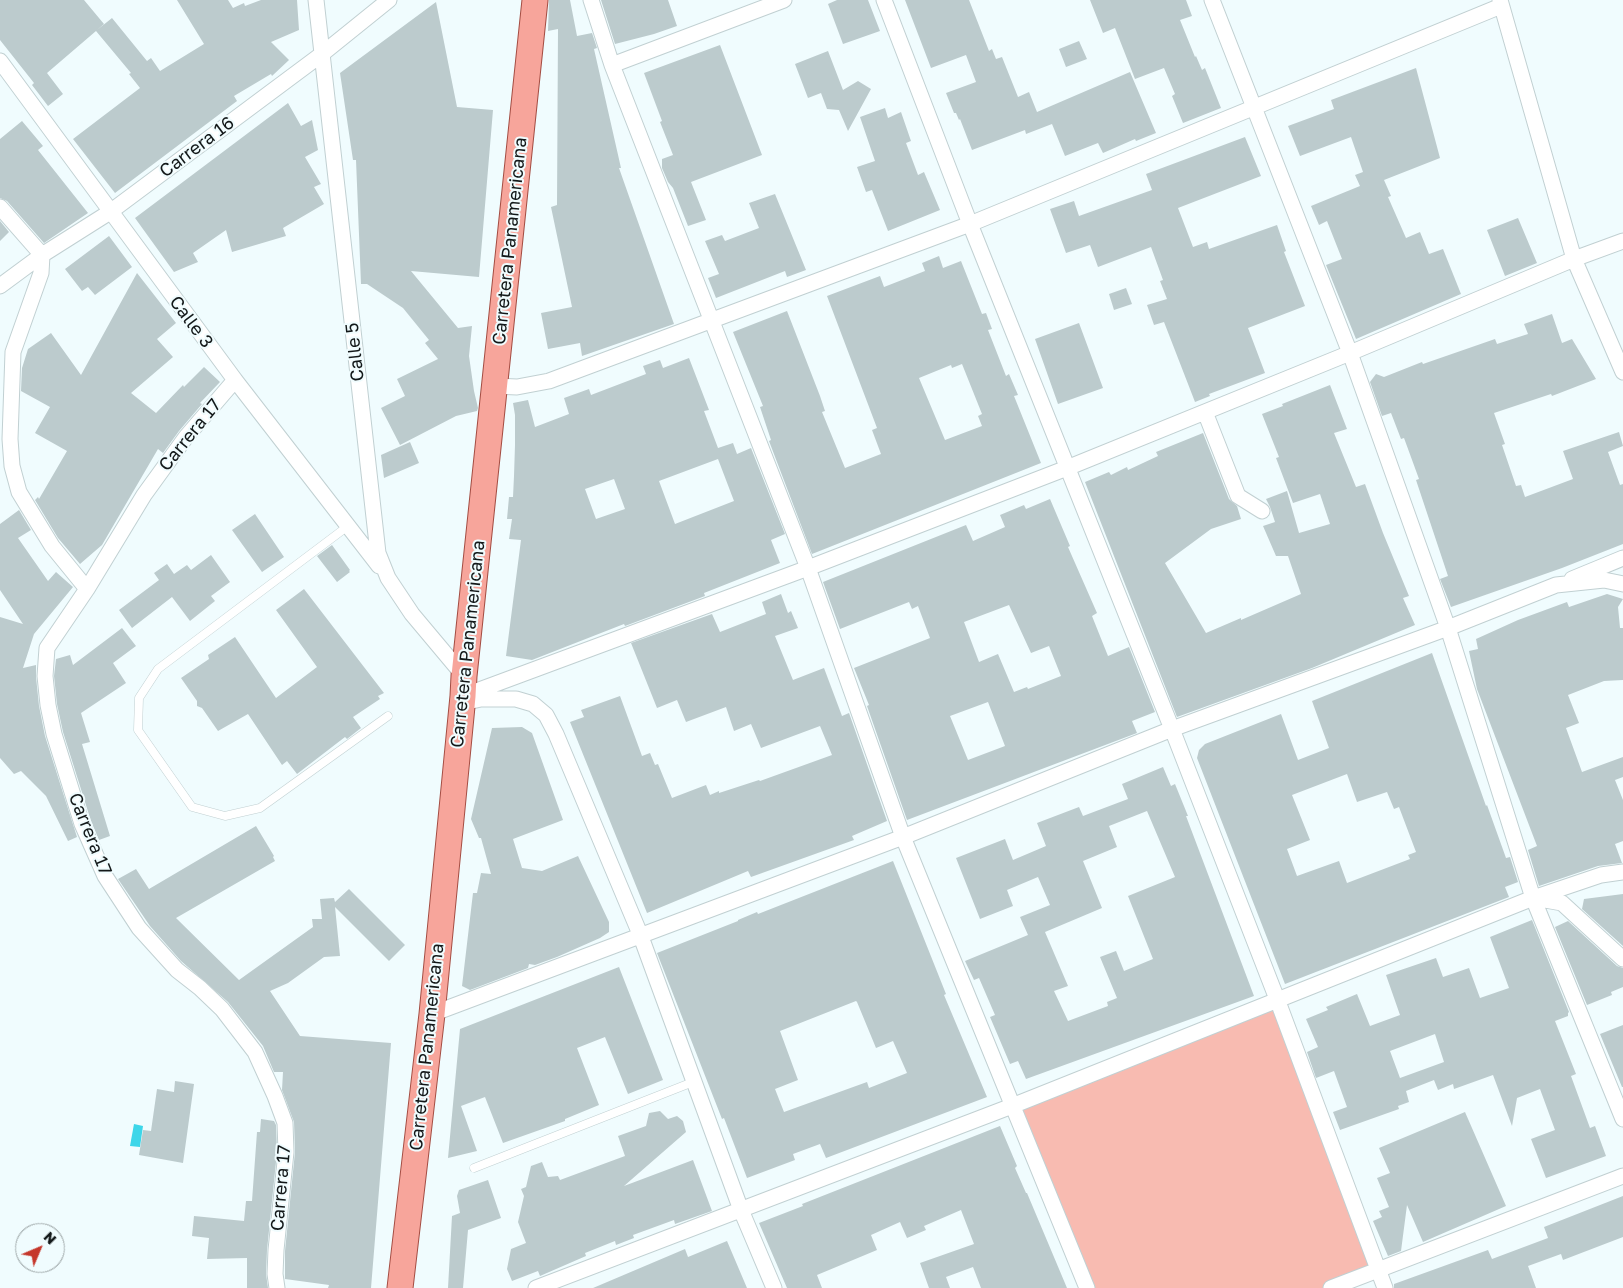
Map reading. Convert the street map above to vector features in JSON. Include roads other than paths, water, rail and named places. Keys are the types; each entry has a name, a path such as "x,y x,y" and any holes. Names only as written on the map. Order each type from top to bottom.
{"main road":[{"name":"Carretera Panamericana","path":"400,1288 432,1014 463,691 535,0"}],"street":[{"name":"Calle 5","path":"316,0 378,553 388,578 463,691"},
{"name":"Carrera 16","path":"0,286 42,255 110,212 322,54 389,0"},
{"path":"591,0 612,65 808,568 903,837 1087,1288"},
{"path":"612,65 784,0"},
{"path":"884,0 970,224 1172,729 1277,999 1385,1288"},
{"path":"1212,0 1350,354 1448,628 1533,898 1623,1119"},
{"path":"494,386 517,387 549,381 970,224 1255,108 1500,3 1574,259 1623,372"},
{"name":"Calle 3","path":"0,61 235,380 388,578"},
{"path":"0,207 42,255 41,273 13,352 10,439 12,466 19,492 52,546 87,589"},
{"path":"463,691 808,568 1067,468 1350,354 1623,240"},
{"name":"Carrera 17","path":"235,380 186,437 144,495 87,589 47,648 45,676 54,734 82,824 106,876 139,928 177,970 222,1009 255,1052 266,1073 285,1123 286,1152 276,1250 276,1288"},
{"path":"1205,412 1238,496 1262,511"},
{"path":"432,1014 640,934 903,837 1172,729 1448,628 1623,558"},
{"path":"1556,585 1604,580 1623,584"},
{"path":"463,691 481,699 516,699 533,704 546,715 556,734 640,934 741,1210 774,1288"},
{"path":"536,1288 1012,1106 1533,898 1602,875 1623,872"},
{"path":"1533,898 1562,903 1623,959"},
{"path":"1331,1288 1623,1176"}],"lane":[{"path":"348,526 158,668 139,698 138,730 192,807 225,816 260,808 388,716"},
{"path":"474,1168 693,1082"}],"water":[{"path":"134,1124 143,1126 140,1147 130,1146"}]}
